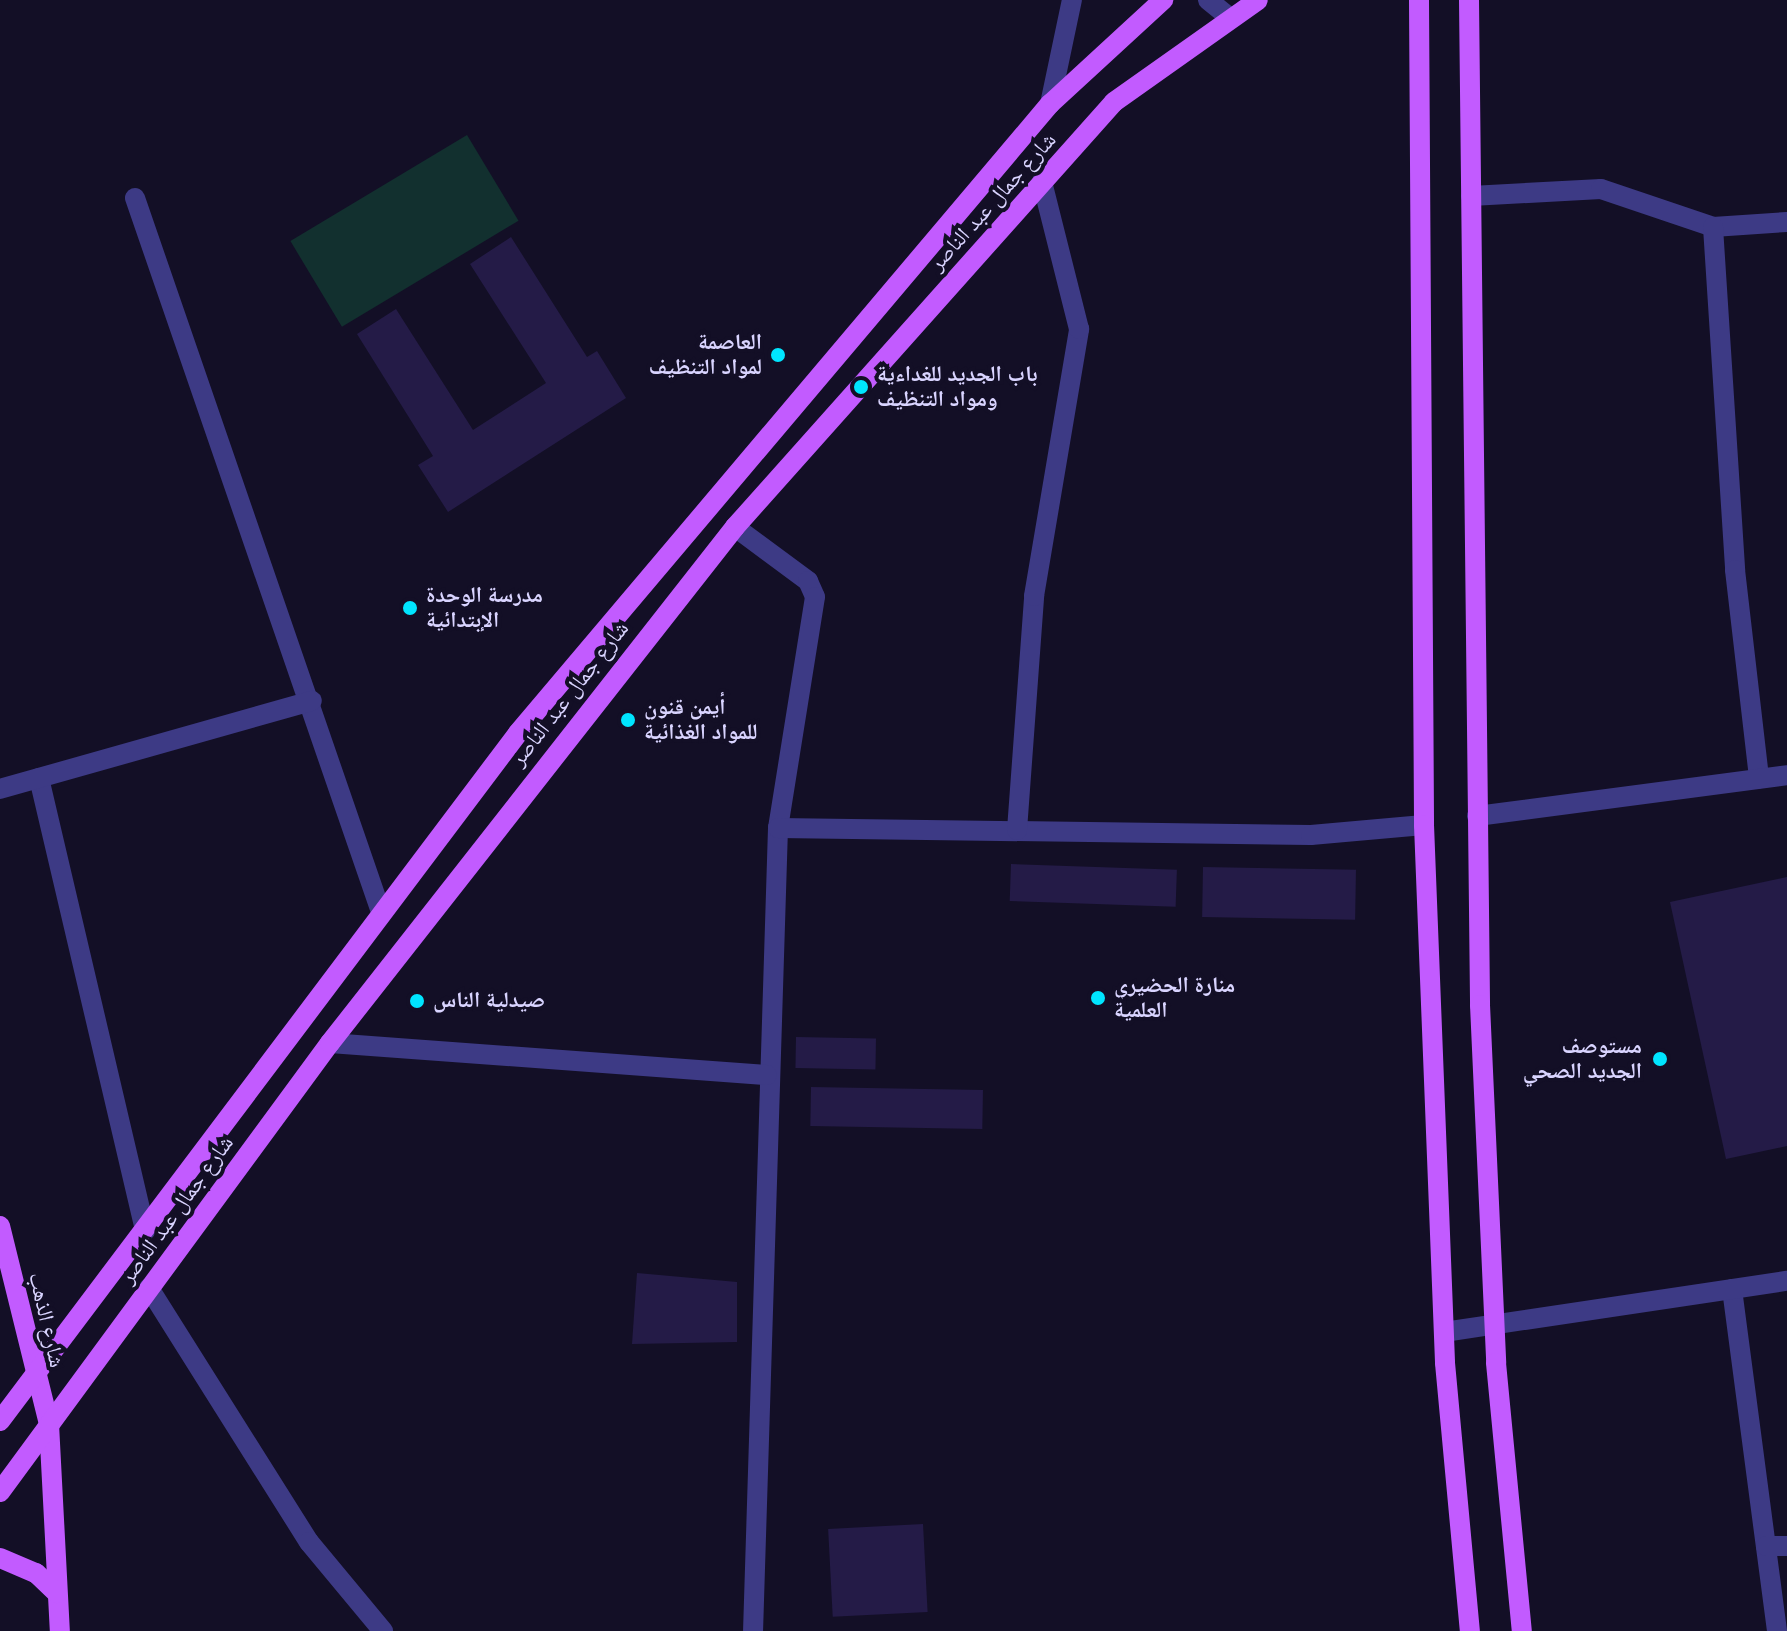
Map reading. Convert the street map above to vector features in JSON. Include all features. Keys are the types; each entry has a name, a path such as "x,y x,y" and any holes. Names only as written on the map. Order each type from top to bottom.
{"main road":[{"name":"شارع جمال عبد الناصر","path":"0,1421 518,733 1050,104 1163,0"},
{"name":"شارع جمال عبد الناصر","path":"0,1492 330,1043 735,527 1114,102 1229,17 1258,0"},
{"path":"1419,0 1424,825 1444,1332 1470,1631"},
{"path":"1469,0 1477,816 1496,1325 1522,1631"},
{"name":"شارع الذهب","path":"0,1226 33,1374 49,1424 60,1631"},
{"path":"0,1558 36,1573 57,1593"}],"street":[{"path":"1050,104 1072,0"},
{"path":"1208,0 1229,17"},
{"path":"1017,830 1034,596 1079,329 1042,182"},
{"path":"1471,196 1601,189 1713,227 1787,222"},
{"path":"135,198 312,701 381,912"},
{"path":"1713,227 1735,570 1759,779"},
{"path":"735,527 814,587 778,828 767,1075 753,1631"},
{"path":"0,789 312,701"},
{"path":"1477,816 1787,775"},
{"path":"39,778 145,1231"},
{"path":"778,828 1311,835 1424,825"},
{"path":"330,1043 767,1075"},
{"path":"1444,1332 1787,1281"},
{"path":"149,1288 309,1542 383,1631"},
{"path":"1732,1289 1776,1546 1777,1631"}],"green space":[{"path":"467,135 519,221 342,327 290,241"}],"building":[{"path":"511,237 587,357 597,351 626,398 448,512 418,465 433,456 357,334 396,309 473,430 546,383 470,264"},
{"path":"1011,864 1177,870 1176,907 1010,901"},
{"path":"1203,867 1356,870 1355,920 1202,917"},
{"path":"1787,877 1787,1146 1726,1159 1670,902"},
{"path":"796,1037 876,1038 875,1069 795,1068"},
{"path":"811,1087 983,1090 982,1129 810,1126"},
{"path":"637,1273 737,1282 737,1342 632,1344"},
{"path":"923,1524 928,1612 833,1617 828,1529"}],"place":[{"name":"العاصمة لمواد التنظيف","path":"778,355"},
{"name":"باب الجديد للغداءية ومواد التنظيف","path":"861,387"},
{"name":"مدرسة الوحدة الإبتدائية","path":"410,608"},
{"name":"أيمن قنون للمواد الغذائية","path":"628,720"},
{"name":"منارة الحضيري العلمية","path":"1098,998"},
{"name":"صيدلية الناس","path":"417,1001"},
{"name":"مستوصف الجديد الصحي","path":"1660,1059"}]}
